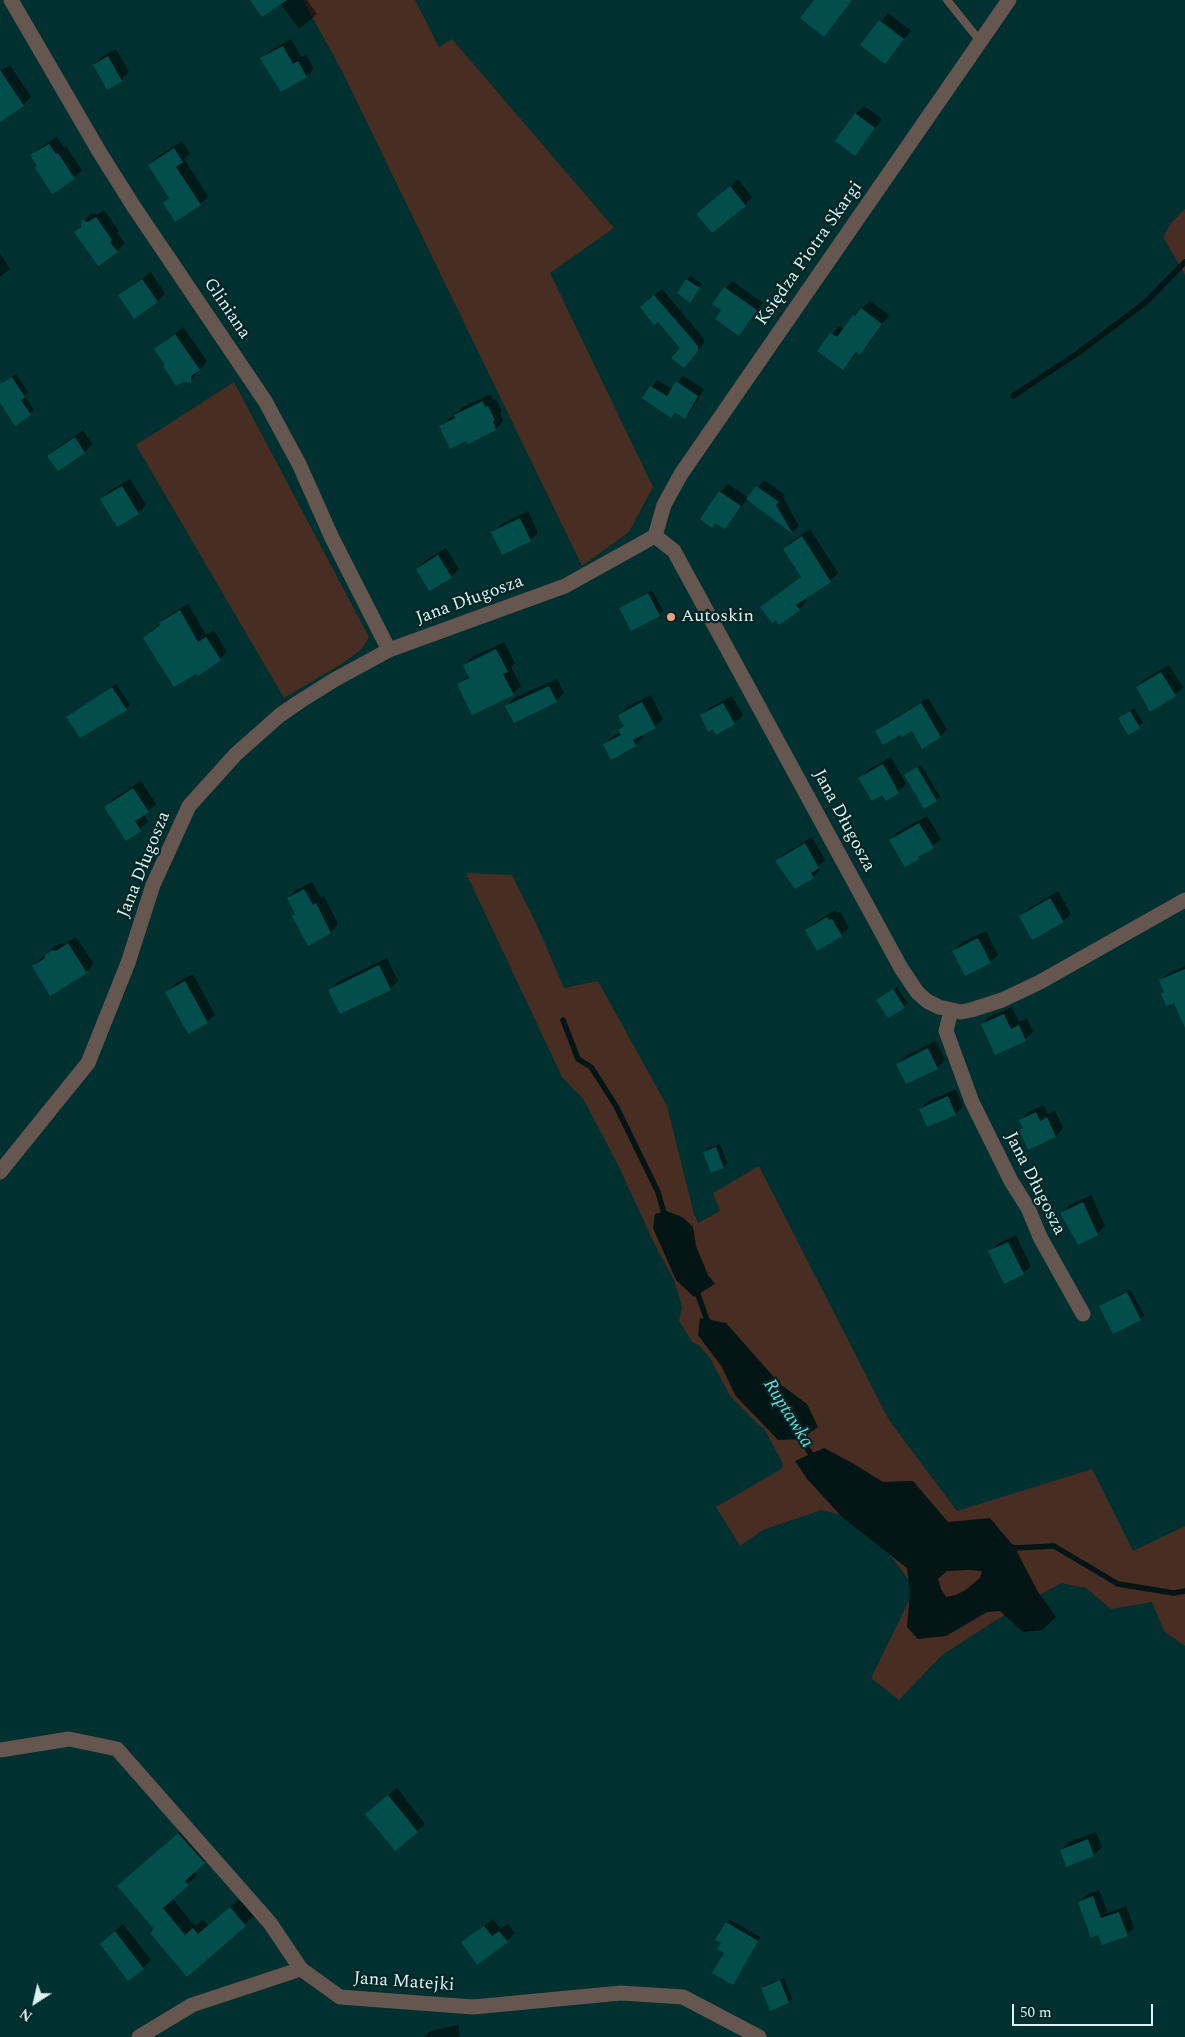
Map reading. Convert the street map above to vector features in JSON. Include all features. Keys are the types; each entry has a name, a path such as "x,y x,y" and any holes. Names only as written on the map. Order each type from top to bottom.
{"street":[{"name":"Gliniana","path":"11,0 95,145 134,208 265,401 389,650"},
{"name":"Księdza Piotra Skargi","path":"655,536 664,505 680,474 1009,0"},
{"name":"Jana Długosza","path":"0,1172 88,1063 128,963 153,885 189,806 236,754 280,715 334,680 389,650 565,586 655,536 674,551 901,968 917,992 927,1001 951,1011 972,1010 1019,992 1185,900"},
{"name":"Jana Długosza","path":"951,1011 946,1031 972,1102 1011,1180 1028,1208 1040,1237 1083,1314"},
{"name":"Jana Matejki","path":"0,1750 69,1739 117,1749 270,1924 302,1969 340,1997 473,2006 621,1993 683,1997 759,2037"},
{"path":"139,2037 192,2005 302,1969"}],"lane":[{"path":"947,0 980,41"}],"shaded area":[{"path":"303,0 415,0 439,47 452,39 614,228 550,273 653,487 629,532 582,566 343,73"},
{"path":"1185,209 1185,275 1163,237 1171,223"},
{"path":"234,382 369,637 362,649 343,663 284,698 136,445"},
{"path":"466,873 512,875 536,923 564,988 598,981 667,1106 694,1214 698,1223 720,1211 713,1193 759,1166 889,1420 957,1511 1092,1469 1133,1551 1185,1526 1185,1646 1164,1631 1152,1602 1111,1609 1086,1588 1061,1583 998,1619 942,1655 899,1700 871,1678 915,1588 876,1537 848,1517 822,1510 763,1530 740,1546 716,1507 781,1469 783,1464 766,1432 730,1396 710,1358 699,1345 692,1342 679,1321 682,1307 674,1280 584,1100 562,1077"}],"water":[{"path":"667,1211 682,1217 693,1227 696,1246 708,1275 715,1284 694,1297 676,1280 653,1228 655,1214"},
{"path":"700,1318 726,1323 780,1384 807,1404 818,1427 801,1439 778,1440 735,1395 722,1367 698,1335"},
{"path":"824,1448 883,1482 913,1481 948,1522 990,1518 1015,1548 1038,1592 1056,1617 1042,1630 1023,1632 1000,1611 987,1612 946,1636 918,1639 907,1627 910,1593 907,1568 842,1517 808,1480 795,1461","holes":["947,1571 982,1571 980,1578 956,1595 946,1597 941,1589 938,1579"]}],"building":[{"path":"250,0 287,0 262,17"},
{"path":"814,0 852,0 824,37 800,18"},
{"path":"879,20 904,39 885,64 860,45"},
{"path":"283,46 293,64 298,61 307,77 281,92 260,58"},
{"path":"108,56 122,81 107,90 93,65"},
{"path":"0,70 24,106 0,122"},
{"path":"855,113 875,128 855,156 835,141"},
{"path":"49,144 56,154 58,153 75,179 52,194 35,168 37,166 30,155"},
{"path":"174,148 183,162 176,167 201,205 175,222 163,203 169,198 148,165"},
{"path":"730,186 746,206 712,233 696,214"},
{"path":"96,217 118,252 98,266 74,232 81,227 82,220 88,222"},
{"path":"142,279 158,302 134,319 118,295"},
{"path":"686,279 700,288 690,303 677,293"},
{"path":"724,287 757,310 739,336 715,319 721,310 712,304"},
{"path":"654,295 698,346 698,351 684,368 671,358 680,348 658,322 654,325 640,307"},
{"path":"861,308 882,324 860,355 856,352 843,370 817,351 830,333 837,337 853,315 855,316"},
{"path":"175,334 200,370 191,376 191,383 183,382 176,386 154,349"},
{"path":"12,377 25,397 21,400 31,415 15,426 0,403 0,384"},
{"path":"676,381 698,396 685,419 675,412 671,418 642,398 650,386 667,396"},
{"path":"483,401 485,407 488,406 495,420 493,421 496,430 468,444 466,441 450,449 439,426 455,418 454,415"},
{"path":"75,437 85,453 58,471 47,456"},
{"path":"122,486 139,514 117,527 100,499"},
{"path":"756,486 779,502 776,505 793,534 746,499"},
{"path":"719,491 741,506 725,529 715,523 712,528 700,519"},
{"path":"520,518 531,541 502,555 491,532"},
{"path":"802,536 831,582 796,605 800,610 779,625 776,620 772,623 760,607 801,577 783,549"},
{"path":"438,555 452,578 429,591 416,569"},
{"path":"648,593 660,616 631,631 619,608"},
{"path":"180,610 198,642 206,637 221,660 198,676 196,674 174,687 143,638 160,625 159,623"},
{"path":"496,649 508,672 503,674 514,695 472,715 457,684 469,678 463,665"},
{"path":"1161,672 1176,696 1150,712 1136,687"},
{"path":"549,686 557,702 514,723 505,706"},
{"path":"112,687 127,710 80,738 66,717"},
{"path":"642,702 656,728 633,740 636,746 611,760 603,744 621,735 618,730 624,726 618,715"},
{"path":"723,703 735,724 716,735 713,729 708,732 700,715"},
{"path":"921,703 941,737 922,749 912,731 902,737 900,735 883,745 875,731"},
{"path":"1130,711 1140,728 1128,735 1118,718"},
{"path":"883,764 899,793 886,801 882,795 872,801 858,778"},
{"path":"917,767 937,801 924,809 904,775"},
{"path":"133,788 149,812 135,821 141,831 126,841 104,807"},
{"path":"919,823 934,848 905,867 889,840"},
{"path":"805,843 819,868 811,873 814,878 795,889 775,861"},
{"path":"304,889 313,905 316,903 331,933 308,946 292,916 295,914 287,898"},
{"path":"1050,898 1064,922 1032,940 1019,916"},
{"path":"827,917 829,920 832,919 842,936 817,951 805,930"},
{"path":"978,938 991,963 965,976 952,951"},
{"path":"68,943 87,973 50,996 32,966 44,959 45,955 52,950 56,951"},
{"path":"379,965 391,990 340,1014 328,990"},
{"path":"1185,969 1185,1028 1174,1003 1166,1006 1161,993 1164,992 1159,980"},
{"path":"185,981 208,1023 188,1034 165,992"},
{"path":"893,989 905,1008 888,1018 876,1000"},
{"path":"1004,1014 1011,1029 1019,1025 1026,1041 995,1055 981,1024"},
{"path":"928,1048 938,1069 906,1084 896,1064"},
{"path":"948,1096 956,1115 927,1127 919,1109"},
{"path":"1036,1112 1040,1121 1047,1117 1056,1137 1028,1150 1019,1130 1023,1128 1019,1120"},
{"path":"716,1147 724,1168 711,1173 703,1152"},
{"path":"1083,1202 1098,1235 1078,1245 1060,1213"},
{"path":"1008,1242 1024,1274 1004,1284 988,1251"},
{"path":"1127,1292 1141,1320 1113,1334 1099,1306"},
{"path":"388,1795 418,1832 395,1851 365,1814"},
{"path":"178,1833 205,1863 185,1881 189,1885 163,1908 185,1935 193,1928 198,1934 230,1907 246,1926 187,1977 150,1933 154,1929 117,1886"},
{"path":"1088,1839 1094,1856 1066,1867 1060,1850"},
{"path":"1093,1896 1101,1918 1119,1912 1128,1936 1102,1945 1098,1935 1091,1938 1078,1902"},
{"path":"726,1922 758,1941 733,1985 712,1973 724,1953 717,1949 721,1943 715,1940"},
{"path":"484,1926 492,1936 499,1931 508,1942 477,1965 461,1942"},
{"path":"115,1931 144,1969 128,1981 100,1944"},
{"path":"780,1980 789,2003 770,2011 761,1988"}],"waterway":[{"path":"1013,396 1078,353 1146,302 1185,262"},
{"name":"Ruptawka","path":"563,1020 578,1059 591,1067 616,1106 658,1192 665,1217"},
{"name":"Ruptawka","path":"696,1289 707,1320 711,1324"},
{"name":"Ruptawka","path":"797,1432 810,1453 815,1456"},
{"name":"Ruptawka","path":"1007,1546 1015,1548 1054,1546 1118,1584 1174,1593 1185,1591"}],"place":[{"name":"Autoskin","path":"671,617"}]}
